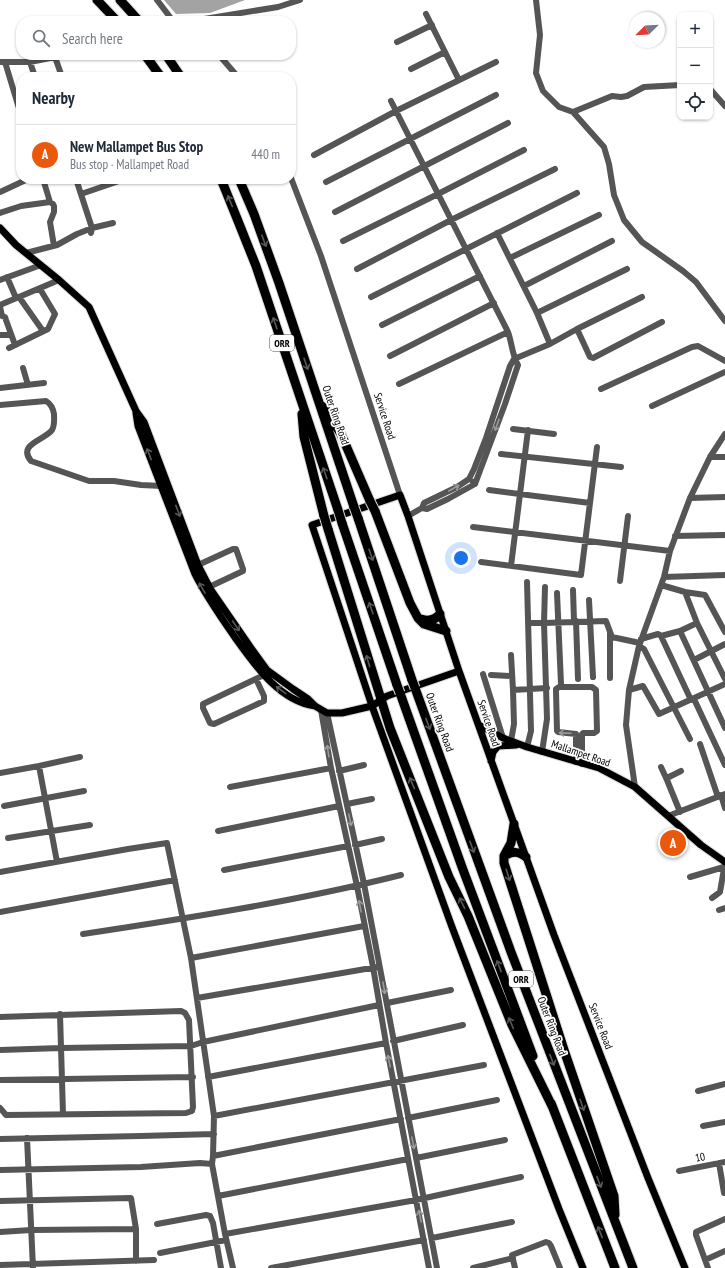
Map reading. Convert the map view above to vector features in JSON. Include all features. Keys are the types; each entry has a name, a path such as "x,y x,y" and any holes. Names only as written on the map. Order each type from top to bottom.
{"highway":[{"path":"97,0 112,16"},
{"path":"120,0 134,16"},
{"path":"149,60 157,72"},
{"path":"169,60 178,72"},
{"name":"ORR","path":"222,184 247,243 398,689 475,902 614,1268"},
{"name":"Outer Ring Road","path":"240,184 254,214 271,260 414,684 511,952 632,1268"},
{"path":"316,394 341,434 375,511 410,603 418,618 424,624 446,631"},
{"path":"301,400 304,437 324,516 380,701 449,877 468,916 512,1025 553,1108"},
{"path":"418,618 431,621 440,614"},
{"path":"514,824 511,843 504,856 504,864 565,1053 614,1196 616,1225"},
{"path":"504,856 514,852 520,853 526,857"}],"main road":[{"path":"0,228 16,245 89,307 136,411 144,422 198,565 209,587 267,670 321,710"},
{"path":"136,411 138,426 162,486 194,574 218,613 253,663 280,690 305,705 321,710 342,713 372,706 387,696 459,670"},
{"name":"Service Road","path":"400,496 459,670 526,857 648,1178 685,1268"},
{"path":"400,496 312,525 372,706 452,927 559,1210 583,1268"},
{"name":"Mallampet Road","path":"479,725 503,738 524,746 599,768 635,787 725,864"},
{"path":"491,761 492,752 498,746 508,744 524,746"}],"street":[{"path":"157,0 170,16"},
{"path":"223,16 278,7 300,0"},
{"path":"536,0 540,35 536,73 544,92 558,107 573,112 604,147 609,164 614,195 624,220 642,242 696,282 725,322"},
{"path":"426,14 459,80"},
{"path":"397,42 432,25"},
{"path":"411,69 445,52"},
{"path":"16,101 2,62 30,62 39,60"},
{"path":"58,60 61,72"},
{"path":"223,60 234,72"},
{"path":"30,62 33,72"},
{"path":"314,155 496,62"},
{"path":"573,112 612,96 627,96 644,87 677,85"},
{"path":"713,92 725,106"},
{"path":"326,182 496,95"},
{"path":"391,101 508,332 511,339 514,359 518,365 475,484 427,509 422,508"},
{"path":"335,212 508,123"},
{"path":"343,241 524,150"},
{"path":"357,270 451,220 555,168"},
{"path":"0,192 17,184"},
{"path":"45,184 50,202 54,206 54,212 50,222 54,246"},
{"path":"78,184 92,230"},
{"path":"81,194 110,184"},
{"name":"Service Road","path":"293,184 321,256 400,496"},
{"path":"371,297 578,193"},
{"path":"0,213 21,206 50,202"},
{"path":"510,258 599,215"},
{"path":"26,253 54,246 113,223"},
{"path":"498,233 550,344"},
{"path":"524,286 612,241"},
{"path":"0,280 40,265"},
{"path":"537,314 627,269"},
{"path":"382,325 480,276"},
{"path":"7,277 18,298 42,332"},
{"path":"40,289 55,314 48,329 12,347 11,335 5,317 2,316 0,306 59,280"},
{"path":"408,516 422,508 424,503 457,487 468,479 483,444 510,366 514,359 550,344 642,297"},
{"path":"390,356 494,303"},
{"path":"577,329 590,357 593,358 662,322"},
{"path":"399,384 508,332"},
{"path":"0,335 11,335"},
{"path":"602,389 692,347 698,346 725,361"},
{"path":"23,368 28,385"},
{"path":"652,406 725,372"},
{"path":"0,388 44,383"},
{"path":"0,405 46,401 50,403 53,410 53,425 51,430 29,447 26,452 27,457 31,461 89,482 114,481 162,486"},
{"path":"498,401 505,404"},
{"path":"514,429 554,434"},
{"path":"511,566 528,430"},
{"path":"635,787 626,725 629,690 640,643 664,577 675,536 690,498 710,457 725,434"},
{"path":"481,562 581,575 597,447"},
{"path":"501,454 621,468"},
{"path":"710,457 725,457"},
{"path":"468,479 475,484"},
{"path":"489,490 590,503"},
{"path":"690,498 725,497"},
{"path":"620,581 628,516"},
{"path":"473,527 670,551"},
{"path":"675,536 725,535"},
{"path":"198,565 236,549 243,571 209,587"},
{"path":"664,577 725,575"},
{"path":"524,746 532,731 527,582"},
{"path":"661,585 685,592 705,595 725,632"},
{"path":"542,752 547,719 544,587"},
{"path":"573,590 578,679"},
{"path":"685,592 697,623 725,679"},
{"path":"557,593 561,684"},
{"path":"589,600 593,677"},
{"path":"528,623 590,620 606,621 612,637 640,643 658,634 661,636 680,631 697,623"},
{"path":"610,631 610,678"},
{"path":"680,631 725,728"},
{"path":"661,636 725,765"},
{"path":"640,643 690,739"},
{"path":"694,660 725,644"},
{"path":"511,655 514,724 511,741"},
{"path":"483,674 503,738"},
{"path":"491,675 512,676"},
{"path":"256,679 264,698 262,702 214,724 209,722 203,708 203,704 256,679 265,676"},
{"path":"260,687 265,676"},
{"path":"629,690 642,685 659,714 725,684"},
{"path":"513,690 546,688"},
{"path":"558,688 592,688 596,690 597,732 582,734 579,763 576,734 558,732 557,730 556,691 558,688"},
{"path":"321,710 331,768 373,967 429,1268"},
{"path":"321,710 339,771 364,884 437,1268"},
{"path":"700,744 725,808"},
{"path":"0,773 39,766 80,756"},
{"path":"339,771 364,765"},
{"path":"39,766 56,862"},
{"path":"661,767 680,812"},
{"path":"230,787 331,768"},
{"path":"667,780 667,778 681,771"},
{"path":"4,806 84,791"},
{"path":"668,816 721,795"},
{"path":"346,804 372,799"},
{"path":"218,831 339,806"},
{"path":"8,838 50,830 90,825"},
{"path":"355,845 382,839"},
{"path":"0,872 168,843 191,958 214,1116 212,1164 225,1237 233,1268"},
{"path":"224,870 348,846"},
{"path":"690,877 725,864"},
{"path":"712,898 720,892 725,864"},
{"path":"83,934 183,919 357,886 402,875"},
{"path":"0,912 175,880"},
{"path":"191,958 364,926"},
{"path":"197,998 380,966"},
{"path":"387,1003 451,990"},
{"path":"0,1050 191,1046 203,1042 379,1005"},
{"path":"0,1017 180,1010 185,1013 189,1020 193,1077 193,1107 192,1111 186,1113 6,1115 0,1108"},
{"path":"60,1014 63,1114"},
{"path":"393,1041 463,1025"},
{"path":"208,1076 386,1043"},
{"path":"214,1116 394,1083 484,1064"},
{"path":"0,1080 193,1077"},
{"path":"698,1090 725,1084"},
{"path":"408,1118 497,1100"},
{"path":"213,1156 401,1119"},
{"path":"703,1126 725,1122"},
{"path":"0,1139 214,1134"},
{"path":"27,1138 33,1266"},
{"path":"416,1158 505,1140"},
{"path":"218,1196 408,1159"},
{"path":"0,1170 141,1167 200,1163 212,1164"},
{"path":"722,1163 724,1193"},
{"name":"10","path":"679,1171 722,1163"},
{"path":"160,1253 216,1242 225,1237 416,1200 521,1177"},
{"path":"0,1200 131,1198 136,1229 136,1261"},
{"path":"157,1224 210,1216 213,1223 221,1268"},
{"path":"708,1268 696,1232 725,1218"},
{"path":"432,1238 512,1222"},
{"path":"0,1232 31,1230 136,1229"},
{"path":"271,1268 424,1240"},
{"path":"515,1268 512,1255 546,1242 551,1246 560,1268"},
{"path":"705,1260 725,1251"},
{"path":"472,1268 513,1258"},
{"path":"0,1265 33,1266 154,1260"}],"shaded area":[{"path":"164,0 245,0 210,13 176,14"}],"place":[{"name":"New Mallampet Bus Stop","path":"673,843"}]}
